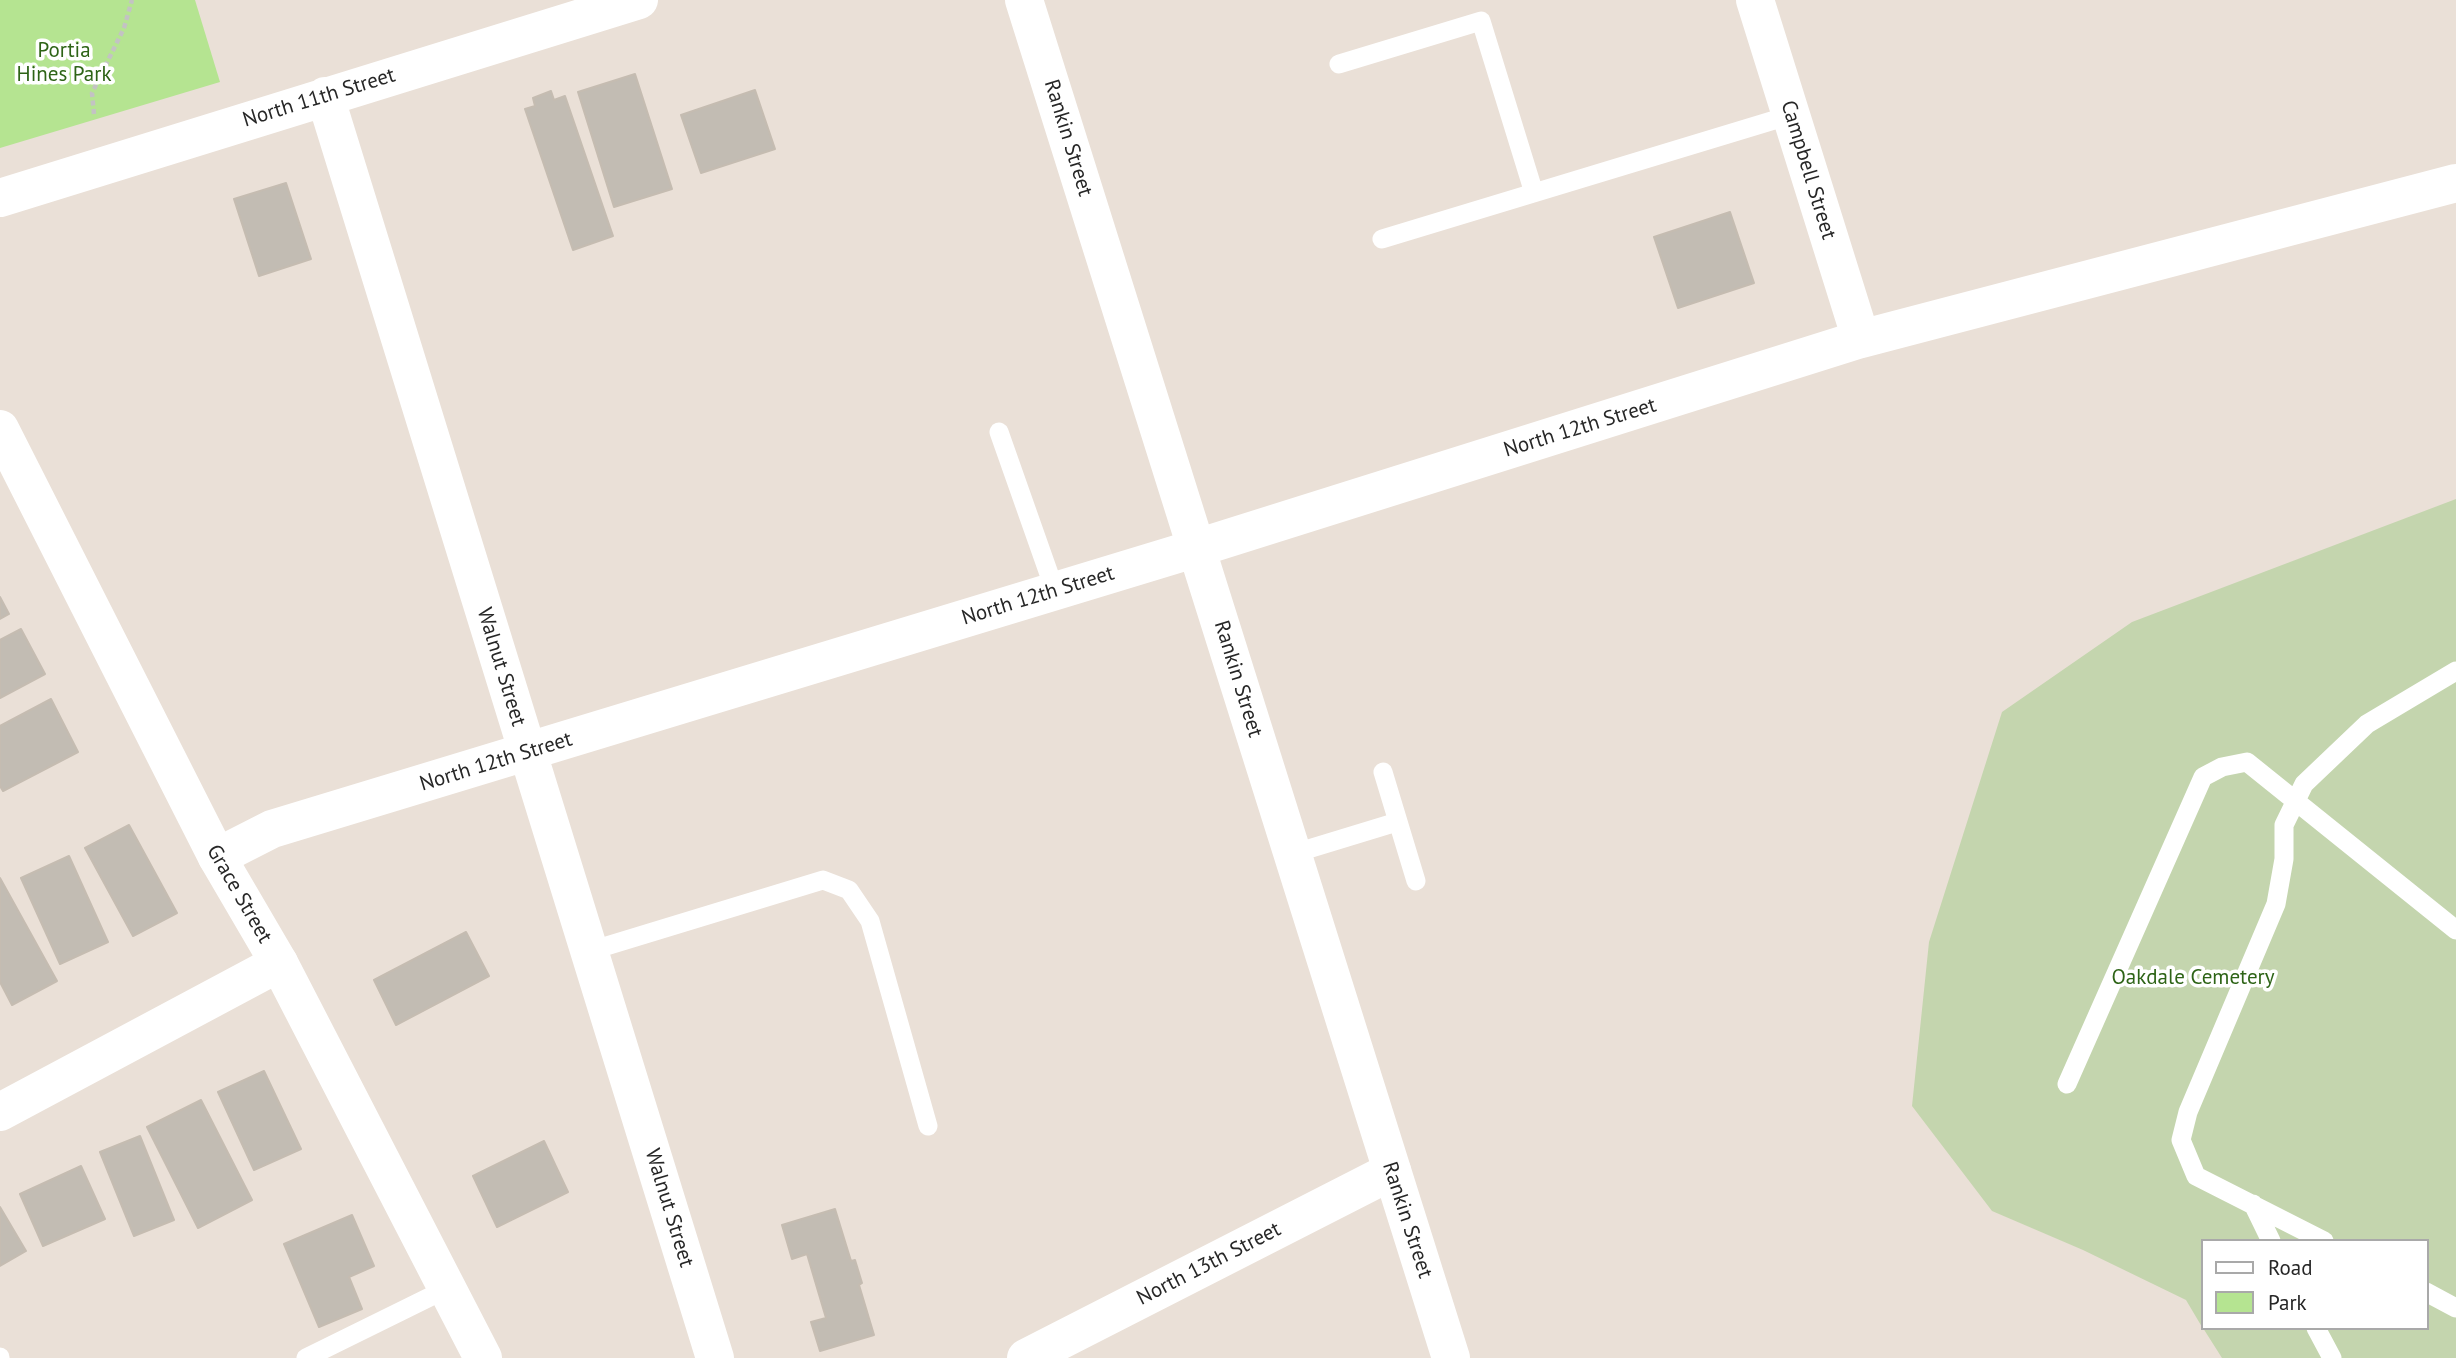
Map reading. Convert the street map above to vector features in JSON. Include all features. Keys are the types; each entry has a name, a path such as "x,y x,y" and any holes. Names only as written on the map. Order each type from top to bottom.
{"street":[{"name":"North 11th Street","path":"0,198 639,0"},
{"name":"Rankin Street","path":"1024,0 1451,1358"},
{"name":"Campbell Street","path":"1755,0 1861,339"},
{"name":"Walnut Street","path":"325,96 715,1358"},
{"name":"North 12th Street","path":"217,857 272,829 1197,548 1861,339 2456,183"},
{"name":"Grace Street","path":"0,429 217,857 279,963 483,1358"},
{"path":"0,1112 279,963"},
{"name":"North 13th Street","path":"1026,1358 1392,1171"}],"lane":[{"path":"1339,64 1481,21 1535,193"},
{"path":"1382,239 1791,115"},
{"path":"999,432 1055,591"},
{"path":"2321,1239 2196,1175 2182,1140 2188,1112 2276,904 2284,859 2284,825 2304,784 2367,724 2456,671"},
{"path":"2067,1084 2203,776 2222,767 2248,762 2456,930"},
{"path":"1383,772 1416,881"},
{"path":"1293,854 1397,822"},
{"path":"590,951 823,880 849,890 870,921 928,1126"},
{"path":"2253,1204 2271,1239"},
{"path":"306,1358 446,1289"},
{"path":"2428,1293 2456,1307"},
{"path":"2317,1330 2332,1358"}],"path":[{"path":"94,114 92,93 124,28 132,0"}],"green space":[{"name":"Portia Hines Park","path":"0,0 195,0 220,82 0,148"},
{"name":"Oakdale Cemetery","path":"2456,499 2456,1358 2222,1358 2204,1330 2428,1330 2428,1239 2200,1239 2200,1324 2186,1300 2083,1250 1992,1211 1912,1106 1929,942 2002,712 2132,622"}],"building":[{"path":"635,74 672,189 614,207 578,92"},
{"path":"755,90 775,149 701,173 681,115"},
{"path":"551,91 554,100 565,96 613,236 573,250 525,109 535,106 533,98"},
{"path":"286,183 311,259 259,276 234,199"},
{"path":"1730,212 1754,283 1678,308 1654,237"},
{"path":"0,597 9,614 0,619"},
{"path":"21,629 45,674 0,698 0,640"},
{"path":"51,699 78,752 3,791 0,786 0,726"},
{"path":"129,825 177,913 133,936 85,848"},
{"path":"69,856 108,942 60,964 21,878"},
{"path":"0,878 57,981 12,1005 0,982"},
{"path":"466,932 489,976 396,1025 374,980"},
{"path":"264,1071 301,1149 254,1170 218,1092"},
{"path":"201,1100 252,1200 198,1228 147,1127"},
{"path":"140,1136 174,1220 134,1236 100,1152"},
{"path":"544,1141 568,1192 497,1227 473,1176"},
{"path":"81,1166 105,1219 43,1246 20,1194"},
{"path":"0,1207 26,1251 0,1266"},
{"path":"835,1209 851,1261 855,1260 862,1283 859,1285 874,1335 820,1351 811,1322 826,1318 807,1254 792,1259 782,1225"},
{"path":"352,1215 374,1266 349,1277 362,1309 319,1327 284,1244"}]}
